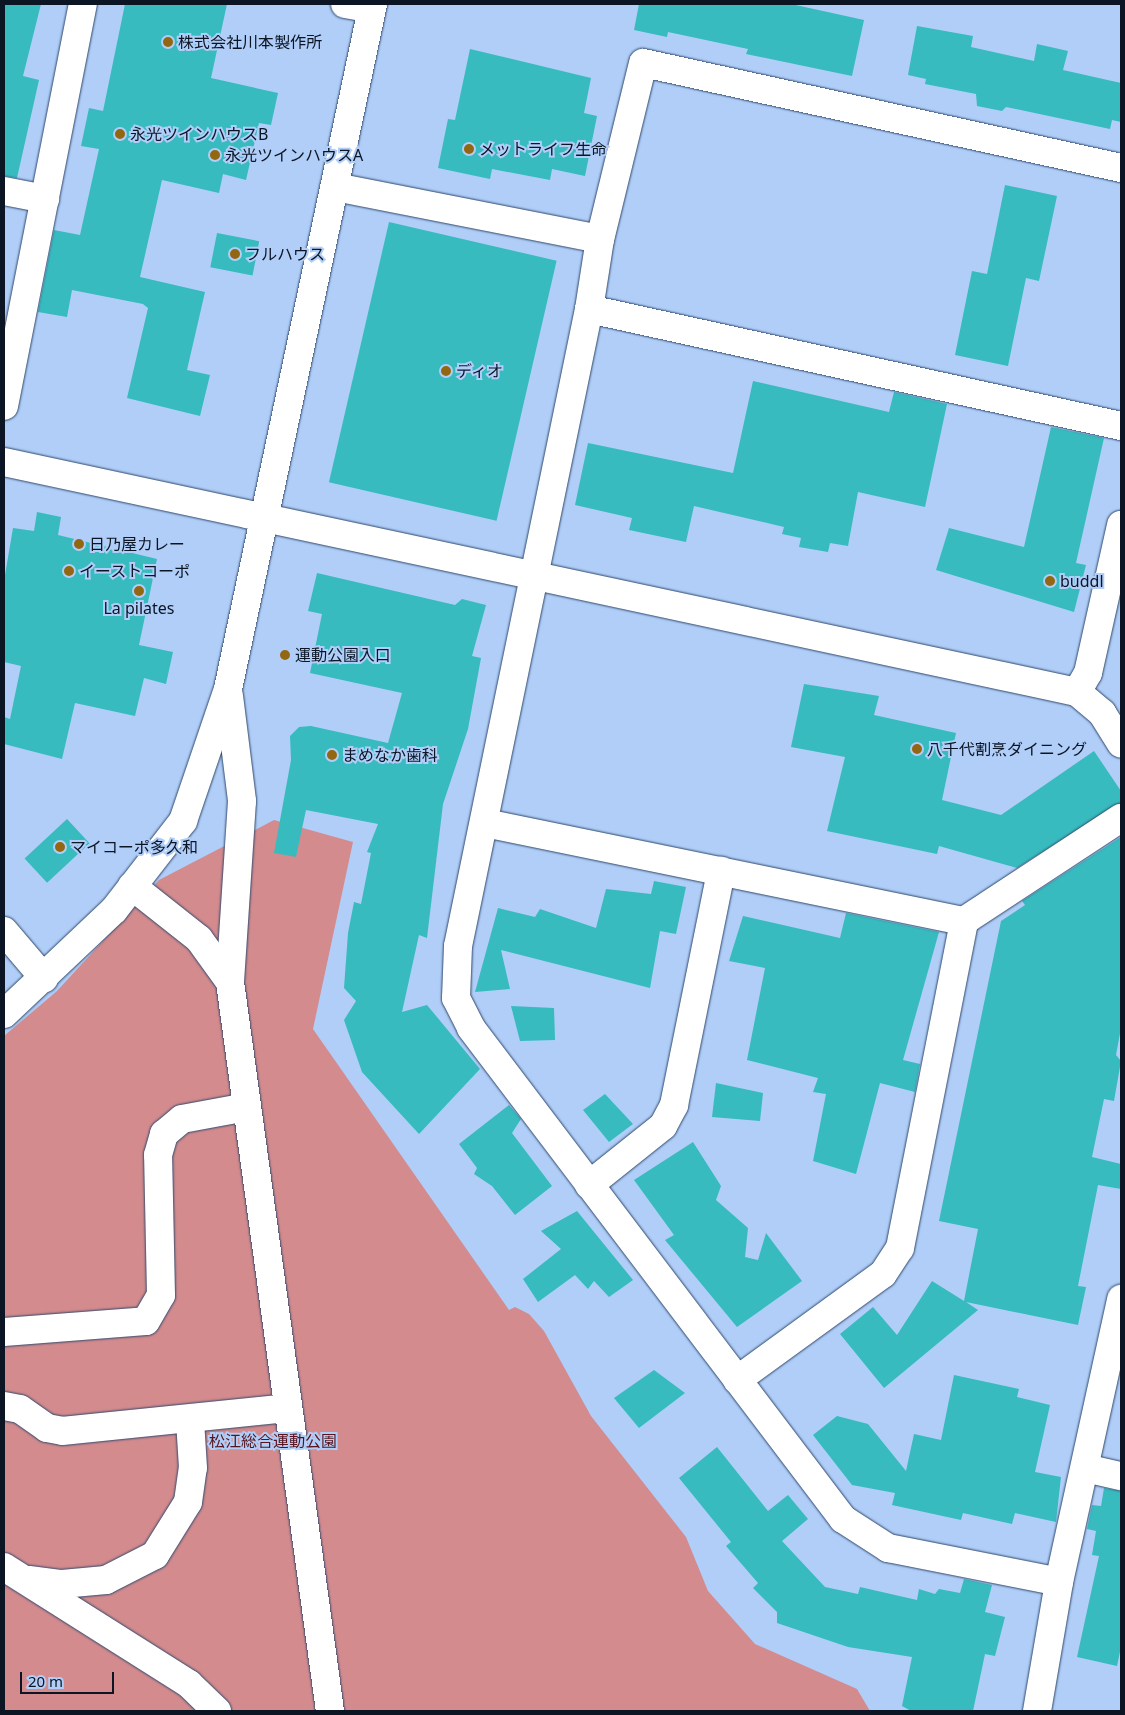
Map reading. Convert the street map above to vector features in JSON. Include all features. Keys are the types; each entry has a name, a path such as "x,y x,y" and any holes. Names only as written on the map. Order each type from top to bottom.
{"street":[{"path":"4,406 83,4"},
{"path":"4,1014 44,978 132,886 183,821 228,690 263,515 373,7 345,4"},
{"path":"1059,1582 888,1548 863,1535 843,1519 471,1028 456,998 458,946 485,823 533,572 589,309 600,239 642,63 1121,168"},
{"path":"334,187 600,239"},
{"path":"4,190 45,199"},
{"path":"589,309 1121,426"},
{"path":"4,462 533,572 1077,692 1102,712 1121,743"},
{"path":"1077,692 1088,673 1121,525"},
{"path":"228,690 242,801 230,982 330,1711"},
{"path":"485,823 964,921 1121,818"},
{"path":"590,1185 663,1126 674,1106 721,871"},
{"path":"132,886 199,939 230,982"},
{"path":"738,1380 883,1274 900,1248 964,921"},
{"path":"4,931 44,978"},
{"path":"4,1332 146,1321 161,1295 158,1155 164,1134 182,1119 246,1107"},
{"path":"1037,1711 1059,1582 1121,1300"},
{"path":"4,1406 20,1409 47,1428 62,1431 190,1420 287,1408"},
{"path":"29,1580 62,1584 106,1580 154,1555 188,1502 193,1468 190,1420"},
{"path":"1085,1468 1121,1476"},
{"path":"4,1567 29,1580 62,1607 189,1684 216,1711"}],"green space":[{"name":"松江総合運動公園","path":"274,820 353,842 313,1029 509,1310 515,1307 529,1314 544,1331 591,1416 686,1537 708,1591 755,1644 857,1689 870,1711 4,1711 4,1036 57,991 159,880"}],"building":[{"path":"4,4 41,4 23,76 39,80 17,178 4,176"},
{"path":"125,4 227,4 211,78 278,93 271,125 259,123 246,180 223,174 219,193 162,180 140,277 205,292 187,370 210,375 200,416 127,398 148,308 143,304 72,290 67,317 38,312 54,230 80,235 99,149 81,146 89,108 103,111"},
{"path":"639,4 791,4 864,20 852,76 746,54 748,49 668,32 667,37 634,30"},
{"path":"917,26 973,36 971,47 1034,61 1037,44 1068,51 1063,70 1121,83 1121,122 1112,120 1110,129 1006,107 1002,111 977,106 976,94 925,84 926,79 908,75"},
{"path":"470,49 591,78 584,113 597,116 585,176 552,169 550,180 492,169 490,179 438,168 448,119 455,120"},
{"path":"1005,185 1057,196 1039,281 1026,278 1008,366 955,355 972,271 987,274"},
{"name":"ディオ","path":"389,222 557,261 497,521 329,482"},
{"name":"フルハウス","path":"217,233 259,241 253,276 210,267"},
{"path":"753,381 889,412 894,392 947,404 925,507 858,492 848,546 830,543 828,552 799,547 801,538 782,534 784,527 694,506 686,542 629,530 632,518 575,505 588,443 733,473"},
{"path":"1051,427 1104,438 1076,563 1086,565 1074,612 936,570 949,528 1024,547"},
{"path":"37,512 61,517 58,535 157,559 139,645 173,652 166,684 144,678 135,716 75,703 62,759 4,744 4,717 10,719 21,666 4,662 4,581 13,528 34,531"},
{"path":"317,573 455,605 462,599 486,605 472,656 481,658 468,729 443,804 427,938 419,935 402,1012 427,1005 480,1069 419,1134 362,1072 344,1020 356,1001 344,988 348,933 354,902 361,904 371,853 367,852 378,824 306,810 296,857 274,853 291,760 290,736 299,727 311,726 388,743 402,693 310,673 322,614 308,611"},
{"path":"804,684 879,696 874,715 956,733 942,800 1001,815 1094,751 1121,791 1121,803 1017,868 939,846 937,854 827,831 845,757 791,747"},
{"name":"マイコーポ多久和","path":"67,819 90,843 47,883 25,859"},
{"path":"1121,837 1121,1028 1116,1055 1121,1061 1114,1101 1104,1099 1092,1157 1121,1164 1121,1189 1098,1185 1078,1286 1086,1287 1078,1325 966,1302 978,1310 884,1388 840,1334 873,1307 897,1335 932,1281 964,1301 978,1229 939,1221 1001,921 1025,905 1022,901"},
{"path":"654,881 686,887 676,934 660,931 650,988 501,950 510,989 475,992 498,908 535,917 540,909 596,928 606,889 651,894"},
{"path":"846,913 939,932 903,1060 920,1064 915,1092 880,1083 856,1174 813,1161 826,1094 813,1092 818,1078 747,1060 765,968 729,961 743,916 840,938"},
{"path":"511,1006 554,1008 555,1040 520,1041"},
{"path":"716,1083 763,1093 760,1121 712,1117"},
{"path":"605,1094 633,1124 609,1142 583,1110"},
{"path":"509,1105 521,1119 512,1133 552,1186 515,1215 492,1186 474,1174 477,1168 459,1144"},
{"path":"693,1142 721,1186 716,1200 748,1228 745,1257 758,1260 766,1233 802,1281 737,1327 665,1240 674,1235 634,1180"},
{"path":"577,1211 633,1280 609,1297 594,1281 588,1289 575,1275 538,1302 523,1279 561,1249 541,1231"},
{"path":"654,1370 685,1393 639,1428 614,1398"},
{"path":"954,1375 1019,1389 1017,1397 1050,1405 1035,1472 1061,1477 1056,1522 1015,1513 1012,1524 963,1513 961,1520 892,1505 895,1493 852,1485 813,1435 837,1416 868,1424 906,1471 914,1434 941,1440"},
{"path":"717,1447 768,1511 788,1495 808,1519 782,1541 825,1587 858,1594 860,1587 917,1600 919,1589 935,1594 939,1589 960,1593 964,1579 992,1585 985,1612 1005,1617 995,1656 985,1654 973,1711 911,1711 902,1706 912,1657 848,1647 777,1623 777,1612 753,1588 758,1583 726,1546 731,1542 679,1478"},
{"path":"1104,1488 1121,1491 1121,1647 1117,1666 1077,1657 1099,1556 1092,1555 1096,1531 1087,1529 1092,1505 1101,1506"}],"place":[{"name":"株式会社川本製作所","path":"168,42"},
{"name":"永光ツインハウスB","path":"120,134"},
{"name":"メットライフ生命","path":"469,149"},
{"name":"永光ツインハウスA","path":"215,155"},
{"name":"フルハウス","path":"235,254"},
{"name":"ディオ","path":"446,371"},
{"name":"日乃屋カレー","path":"79,544"},
{"name":"イーストコーポ","path":"69,571"},
{"name":"buddl","path":"1050,581"},
{"name":"La pilates","path":"139,591"},
{"name":"運動公園入口","path":"285,655"},
{"name":"八千代割烹ダイニング","path":"917,749"},
{"name":"まめなか歯科","path":"332,755"},
{"name":"マイコーポ多久和","path":"60,847"}]}
